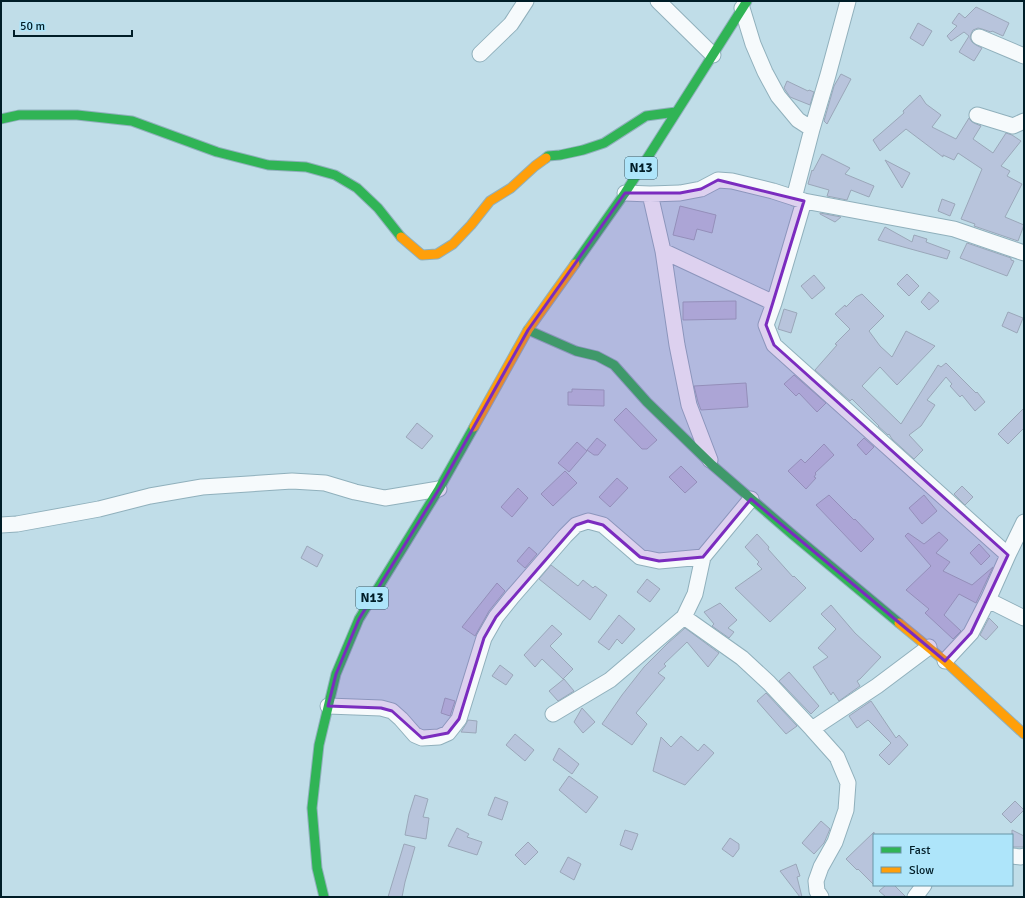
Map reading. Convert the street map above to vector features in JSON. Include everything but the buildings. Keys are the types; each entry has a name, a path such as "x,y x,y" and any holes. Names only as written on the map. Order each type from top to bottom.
{"street":[{"path":"480,54 510,24 526,1"},
{"path":"658,1 712,54"},
{"path":"848,1 812,129 799,200 774,303 766,325 774,345 795,365 1008,555"},
{"path":"745,5 753,44 765,72 778,96 798,120 812,129"},
{"name":"N13","path":"324,897 317,868 312,808 319,745 336,674 359,619 439,488 528,330 625,193 712,54 745,5"},
{"path":"978,36 1024,56"},
{"path":"1,119 19,115 77,114 132,121 217,152 268,165 306,167 335,175 357,188 378,208 401,237 422,255 437,254 453,244 471,225 490,201 512,188 548,156 583,150 604,143 646,116 676,112"},
{"path":"977,115 1013,126 1024,121"},
{"path":"625,193 680,193 701,189 718,180 732,181 799,200 954,229 1024,253"},
{"path":"650,194 663,252 677,345 689,405 712,465"},
{"path":"663,252 774,303"},
{"path":"528,330 576,351 597,356 614,365 647,402 712,465 798,539 929,647 1024,734"},
{"path":"1,525 17,524 99,509 150,496 202,487 292,481 325,483 355,492 386,498 439,488"},
{"path":"553,714 610,680 684,617 695,594 703,557 751,499"},
{"path":"328,706 381,708 392,712 416,735 422,738 439,737 448,733 459,719 484,638 496,617 576,525 588,521 603,525 640,557 659,561 703,557"},
{"path":"945,661 971,633 1024,522"},
{"path":"988,600 1024,618"},
{"path":"684,617 742,658 769,683 837,757 848,783 846,810 835,842 821,867 816,881 817,891 821,897"},
{"path":"812,729 878,686 929,647"},
{"path":"1013,856 1024,856"},
{"path":"915,897 923,886"}],"highlighted area":[{"path":"718,180 804,201 766,325 774,345 1008,555 971,633 945,661 751,499 703,557 659,561 640,557 603,525 588,521 576,525 496,617 484,638 459,719 448,733 422,738 392,711 381,708 328,706 336,674 359,619 439,489 528,330 625,193 680,193 701,189"}],"traffic: fast":[{"path":"575,264 625,193 747,1"},
{"path":"546,158 548,156 583,150 604,143 646,116 676,112"},
{"path":"1,119 19,115 77,115 132,121 217,152 268,165 306,167 335,175 357,188 378,208 401,237"},
{"path":"528,330 576,351 597,356 614,365 647,402 712,465 899,623"},
{"path":"324,897 317,868 312,808 319,745 336,674 359,619 439,489 474,427"}],"traffic: slow":[{"path":"401,237 422,255 437,254 453,244 471,225 490,201 511,188 546,158"},
{"path":"474,427 528,330 575,264"},
{"path":"899,623 945,661 1024,734"}]}
